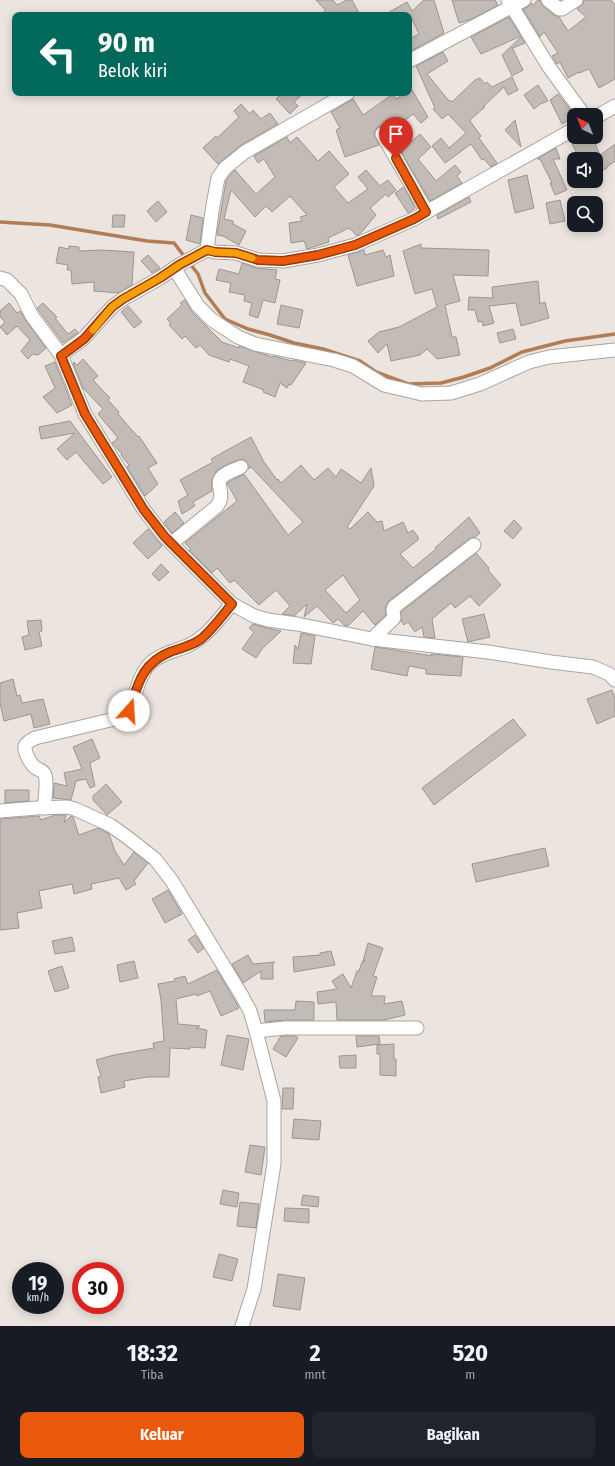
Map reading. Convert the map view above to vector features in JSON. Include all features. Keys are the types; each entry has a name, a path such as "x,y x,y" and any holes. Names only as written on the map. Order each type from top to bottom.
{"street":[{"path":"412,59 510,3 524,0"},
{"path":"548,0 559,9 562,9 576,0"},
{"path":"510,3 549,67 579,108"},
{"path":"204,251 218,178 225,168 245,152 343,96"},
{"path":"603,113 615,106"},
{"path":"61,356 84,339 112,307 177,266 204,251 236,253 258,260 283,261 318,255 355,245 414,219 567,133"},
{"path":"382,134 426,212"},
{"path":"177,266 198,306 212,320 238,337 255,344 334,360 353,366 384,385 422,394 451,393 480,384 529,362 549,357 615,350"},
{"path":"0,278 7,280 21,294 32,316 61,356 85,414 144,510 165,537 232,604 254,616 372,640 488,652 593,667 609,674 615,680"},
{"path":"172,543 216,507 222,498 219,484 220,479 226,474 241,467"},
{"path":"372,640 394,618 394,607 474,545"},
{"path":"44,808 46,778 42,770 36,768 30,763 25,748 29,742 35,738 126,716 144,672 153,661 162,655 188,646 200,639 214,626 232,604"},
{"path":"0,811 67,807 75,809 110,825 155,859 172,881 250,1011 274,1101 274,1164 254,1289 242,1326"},
{"path":"256,1030 285,1028 417,1028"}],"building":[{"path":"316,0 333,0 337,5 347,0 352,0 358,12 324,12 326,11"},
{"path":"424,0 434,0 444,33 412,50 412,38 419,34 412,19 412,12 389,12 407,2 412,11"},
{"path":"452,0 495,0 498,5 472,19 459,23"},
{"path":"540,0 543,6 554,15 559,17 568,31 586,17 577,9 583,4 584,0 611,0 615,4 615,79 599,88 589,69 568,78 560,62 557,64 552,56 558,53 544,32 540,37 523,9 528,7 531,3 533,5"},
{"path":"509,17 521,36 481,54 471,37"},
{"path":"521,37 525,43 513,48 512,47 523,70 512,76 502,55"},
{"path":"443,52 448,61 427,74 449,101 450,100 452,102 475,80 480,78 485,84 487,82 492,87 512,77 518,90 508,95 504,87 470,121 481,136 479,138 497,163 491,167 484,159 482,160 471,144 445,163 432,146 441,138 449,148 466,133 448,114 442,119 433,109 435,108 416,66"},
{"path":"538,85 548,101 540,104 534,109 524,95"},
{"path":"412,90 428,117 421,123 413,114 397,126 406,136 395,140 386,127 378,127 374,134 379,145 345,157 336,130 340,128 331,112 353,99 363,115 390,96 394,96 396,99 401,96 412,96"},
{"path":"558,94 569,108 567,108 567,121 562,124 550,100"},
{"path":"279,96 301,96 294,102 298,106 290,114 276,99"},
{"path":"241,104 250,114 253,110 261,119 270,113 278,124 241,145 218,164 203,148 216,136 217,138 239,117 234,111"},
{"path":"515,120 521,147 505,130"},
{"path":"420,134 431,147 418,159 436,181 455,165 461,172 457,176 462,183 430,201 397,145 407,137 412,141"},
{"path":"287,137 290,143 297,137 318,161 329,151 349,174 334,187 348,203 368,189 358,177 366,170 380,186 388,180 396,190 388,197 386,194 370,208 376,215 360,234 357,236 349,228 328,238 329,242 307,249 304,241 291,243 289,223 302,221 300,217 307,215 290,196 272,212 266,206 255,217 231,190 224,219 233,221 233,224 246,231 239,245 223,236 217,235 226,181 231,174 235,170 256,194 275,177 264,159 258,163 254,156"},
{"path":"572,144 595,144 599,152 576,152"},
{"path":"615,144 615,161 603,170 603,153"},
{"path":"556,148 560,159 553,159 567,190 555,195 550,183 552,183 540,159 537,159"},
{"path":"527,175 534,208 515,213 508,180"},
{"path":"404,187 415,208 408,213 395,193"},
{"path":"469,197 471,202 438,219 437,215"},
{"path":"560,200 565,221 550,224 546,203"},
{"path":"158,201 167,212 156,222 147,211"},
{"path":"113,215 125,215 124,227 112,227"},
{"path":"191,215 203,218 200,244 186,240"},
{"path":"421,244 421,248 489,250 488,276 453,275 460,301 445,305 452,337 456,337 460,355 437,359 427,349 420,355 391,361 387,344 378,353 368,341 379,332 399,327 437,307 432,289 415,294 403,251"},
{"path":"69,246 79,247 79,251 101,250 134,252 132,285 118,293 94,291 94,282 72,284 71,270 67,270 68,265 56,263 59,247 69,249"},
{"path":"364,250 365,255 383,250 386,257 390,255 394,276 357,286 348,255"},
{"path":"148,255 160,268 152,273 141,261"},
{"path":"242,263 256,268 277,270 275,279 280,280 275,303 263,300 258,318 249,315 252,303 244,301 245,295 229,292 231,283 216,280 219,269 239,274"},
{"path":"538,281 540,304 545,302 549,318 521,326 516,303 489,306 494,323 483,326 482,321 478,322 475,310 468,310 469,297 493,298 492,287"},
{"path":"185,300 192,312 222,342 272,357 306,363 291,385 289,384 287,388 280,383 275,397 263,392 264,390 243,382 249,366 230,359 229,362 209,355 200,345 196,348 185,336 182,339 169,325 171,324 167,319 182,305 180,303"},
{"path":"9,303 17,313 20,311 46,348 38,355 33,354 28,359 21,351 30,340 17,326 7,335 0,327 5,322 0,317 0,311"},
{"path":"43,303 57,317 55,318 68,334 75,329 78,333 63,343 37,308"},
{"path":"281,305 303,310 299,328 277,324"},
{"path":"128,306 142,322 134,328 121,312"},
{"path":"513,329 516,339 500,343 497,333"},
{"path":"83,359 98,376 93,380 110,398 108,400 119,412 118,414 138,437 139,436 157,463 148,468 158,484 145,496 127,467 129,465 112,443 118,438 98,414 103,409 83,388 73,363 74,362 77,365"},
{"path":"55,362 72,405 57,413 43,397 55,388 45,366"},
{"path":"70,421 112,477 103,484 76,452 67,460 57,449 75,433 41,439 39,427"},
{"path":"251,437 264,462 277,480 278,479 281,483 301,465 314,480 328,468 336,477 341,469 361,483 371,468 374,486 347,527 350,529 368,512 377,522 382,521 384,531 403,522 408,533 413,530 418,537 418,540 400,554 413,568 436,549 435,548 469,517 480,533 469,539 389,601 385,607 386,615 375,625 363,611 348,626 344,625 338,619 333,623 317,606 304,617 307,604 294,616 282,614 290,606 276,590 259,605 234,580 230,583 217,568 212,573 189,550 191,549 185,543 237,501 227,483 244,474 288,535 303,522 251,467 248,469 248,463 242,459 217,470 212,480 212,491 193,502 195,506 182,514 178,501 188,495 180,480 213,462 211,459","holes":["343,575 360,600 346,613 325,590"]},
{"path":"175,512 184,523 172,533 164,522"},
{"path":"514,520 522,528 513,539 504,531"},
{"path":"148,529 162,546 148,559 133,543"},
{"path":"476,553 501,585 479,606 470,596 455,608 451,603 432,619 435,638 424,637 422,627 415,632 408,622 404,625 401,621 401,612"},
{"path":"161,564 169,572 159,581 152,574"},
{"path":"484,614 490,637 468,642 462,619"},
{"path":"41,620 42,631 39,632 42,646 25,650 22,637 29,635 27,621"},
{"path":"253,624 281,631 262,649 256,658 242,649 254,632 249,628"},
{"path":"301,633 315,636 311,664 293,663 295,645 298,649"},
{"path":"375,647 433,656 431,654 463,657 461,676 426,674 426,669 409,666 407,676 371,669"},
{"path":"13,679 17,696 20,695 22,703 43,699 50,724 34,728 31,714 4,721 0,703 0,683"},
{"path":"612,690 615,698 615,716 597,724 587,699"},
{"path":"513,719 526,735 434,805 422,788"},
{"path":"92,739 100,758 90,763 95,786 90,788 86,779 76,781 71,800 53,798 54,783 67,786 64,773 82,769 73,747"},
{"path":"106,784 122,802 107,815 93,800 93,796"},
{"path":"5,790 29,790 29,801 5,803"},
{"path":"55,815 66,815 64,823 71,816 73,817 79,835 98,828 109,834 115,851 124,865 134,852 148,863 134,881 136,884 126,890 119,878 91,884 92,889 74,894 72,884 39,891 42,908 17,913 19,928 0,930 0,819 39,816 41,820"},
{"path":"545,848 549,866 476,882 472,864"},
{"path":"168,890 182,914 165,923 152,899"},
{"path":"195,935 204,948 198,953 188,940"},
{"path":"72,937 75,951 55,954 52,941"},
{"path":"368,943 383,948 373,976 377,977 371,996 385,996 384,1004 402,1001 405,1015 384,1020 337,1020 336,1002 318,1004 317,992 337,989 332,981 343,974 351,988 357,971 359,971 362,962 366,960 363,961"},
{"path":"331,951 335,965 294,972 293,957 320,955 320,953"},
{"path":"248,955 253,964 275,962 273,963 273,979 261,979 261,971 243,983 232,964"},
{"path":"134,961 138,978 120,982 117,965"},
{"path":"62,966 69,988 55,992 48,971"},
{"path":"217,970 239,1008 221,1016 210,991 197,996 196,994 176,999 178,1024 200,1026 196,1028 207,1030 205,1048 170,1048 169,1077 147,1077 124,1081 125,1087 101,1093 98,1077 101,1076 96,1060 114,1055 154,1048 153,1043 164,1041 161,1000 158,984 175,981 174,979 185,976 188,984"},
{"path":"296,1001 314,1002 314,1020 265,1022 264,1010 295,1010"},
{"path":"227,1035 249,1039 243,1070 221,1065"},
{"path":"281,1036 296,1036 298,1038 286,1057 273,1049"},
{"path":"356,1036 379,1036 380,1044 357,1047"},
{"path":"394,1044 396,1076 380,1075 380,1054 377,1054 377,1045"},
{"path":"356,1055 356,1068 340,1068 339,1056"},
{"path":"283,1088 294,1088 293,1109 282,1109"},
{"path":"294,1119 321,1121 319,1140 292,1138"},
{"path":"250,1145 265,1147 261,1175 245,1172"},
{"path":"223,1190 239,1193 237,1207 220,1204"},
{"path":"303,1195 319,1197 318,1207 301,1205"},
{"path":"240,1202 259,1204 256,1228 237,1226"},
{"path":"285,1208 309,1209 309,1223 284,1221"},
{"path":"219,1254 238,1259 232,1281 213,1277"},
{"path":"278,1274 305,1278 300,1310 273,1306"}],"waterway":[{"path":"0,222 50,225 147,241 174,243 198,274 205,293 225,319 248,329 294,343 323,349 360,361 376,372 408,384 441,383 490,368 522,352 565,341 615,334"}],"slow traffic":[{"path":"93,330 112,307 123,299 207,250 236,253 252,258"}],"route":[{"path":"129,711 137,686 144,672 153,661 162,655 188,646 200,639 214,626 232,604 165,537 144,510 85,414 61,356 84,339 112,307 123,299 207,250 236,253 258,260 283,261 318,255 355,245 414,219 426,212 411,182 396,158"}]}
